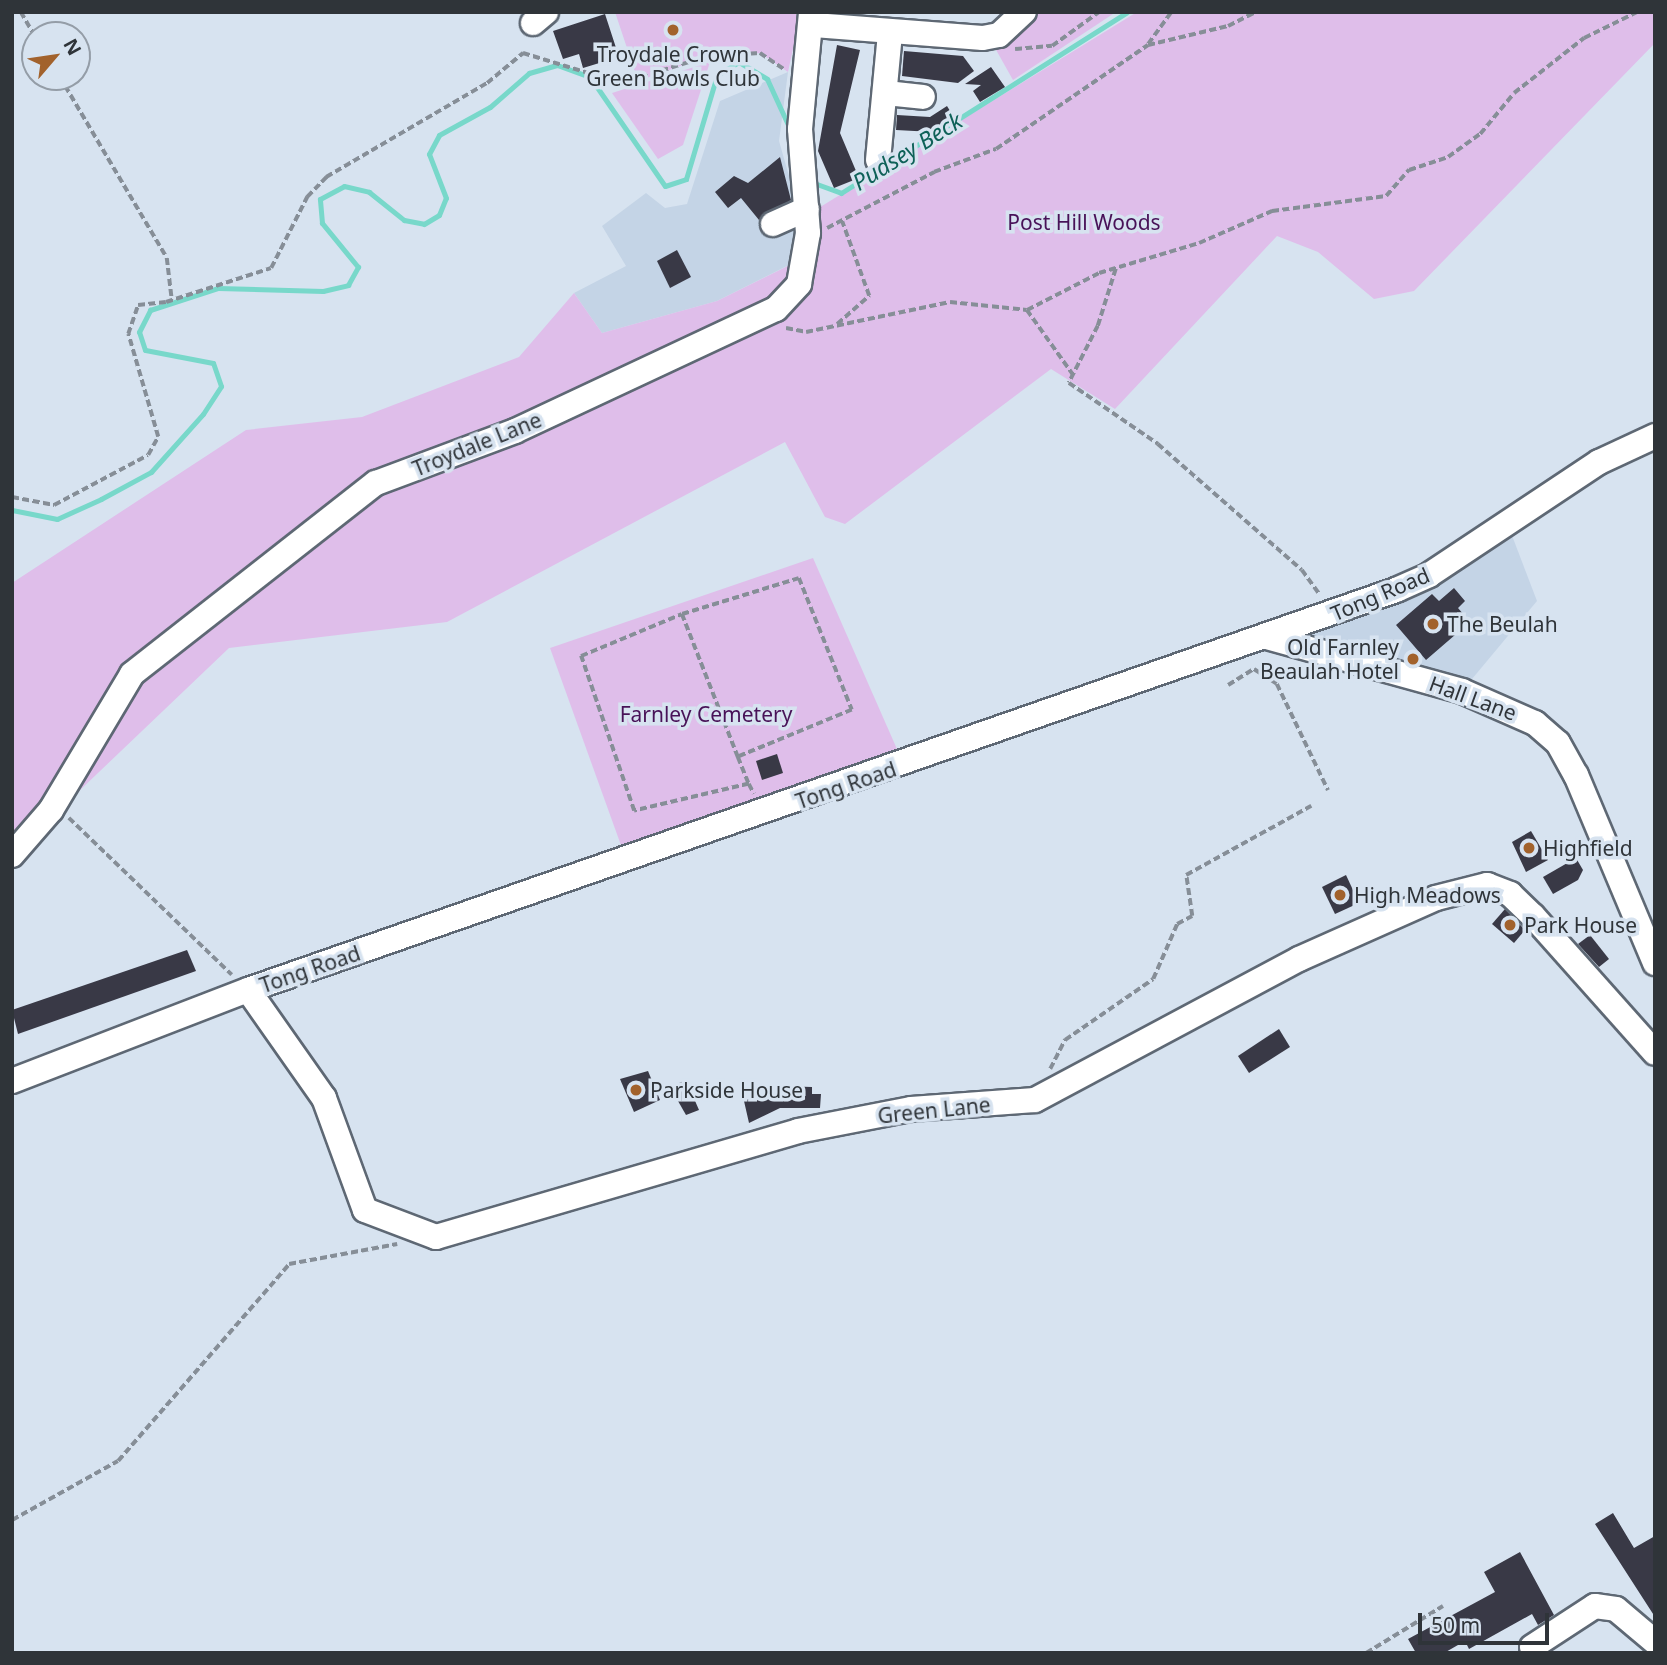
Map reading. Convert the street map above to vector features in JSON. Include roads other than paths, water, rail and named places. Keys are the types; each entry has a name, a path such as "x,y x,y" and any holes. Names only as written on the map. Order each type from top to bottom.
{"street":[{"path":"812,19 890,34 941,24 999,35 1024,12"},
{"name":"Troydale Lane","path":"12,855 55,804 132,674 376,483 515,431 776,309 799,284 807,204 800,129 812,19"},
{"path":"878,160 890,34"},
{"path":"886,93 923,97"},
{"path":"773,224 807,204"},
{"name":"Tong Road","path":"12,1081 248,990 761,815 1332,614 1429,575 1599,462 1655,436"},
{"name":"Hall Lane","path":"1270,638 1462,691 1535,723 1558,743 1576,775 1655,963"},
{"name":"Green Lane","path":"248,990 324,1098 365,1210 436,1237 799,1131 911,1109 1035,1100 1299,959 1436,898 1488,885 1510,894 1533,916 1655,1053"},
{"path":"1532,1647 1595,1606 1616,1609 1655,1642"}],"waterway":[{"name":"Pudsey Beck","path":"814,183 841,193 1127,12"},
{"name":"Pudsey Beck","path":"12,510 57,519 101,499 151,472 203,414 221,386 213,363 145,350 139,332 150,310 218,288 323,291 348,285 358,267 322,223 320,199 344,186 369,192 404,220 424,224 439,215 446,198 429,154 439,135 490,107 529,73 557,65 590,77 665,186 686,179 717,75 739,62 767,79 790,129"}],"place":[{"name":"Troydale Crown Green Bowls Club","path":"673,30"},
{"name":"The Beulah","path":"1433,624"},
{"name":"Old Farnley Beaulah Hotel","path":"1413,659"},
{"name":"Highfield","path":"1529,848"},
{"name":"High Meadows","path":"1340,895"},
{"name":"Park House","path":"1510,925"},
{"name":"Parkside House","path":"636,1090"}],"park label":[{"name":"Post Hill Woods","path":"1084,222"},
{"name":"Farnley Cemetery","path":"706,714"}]}
